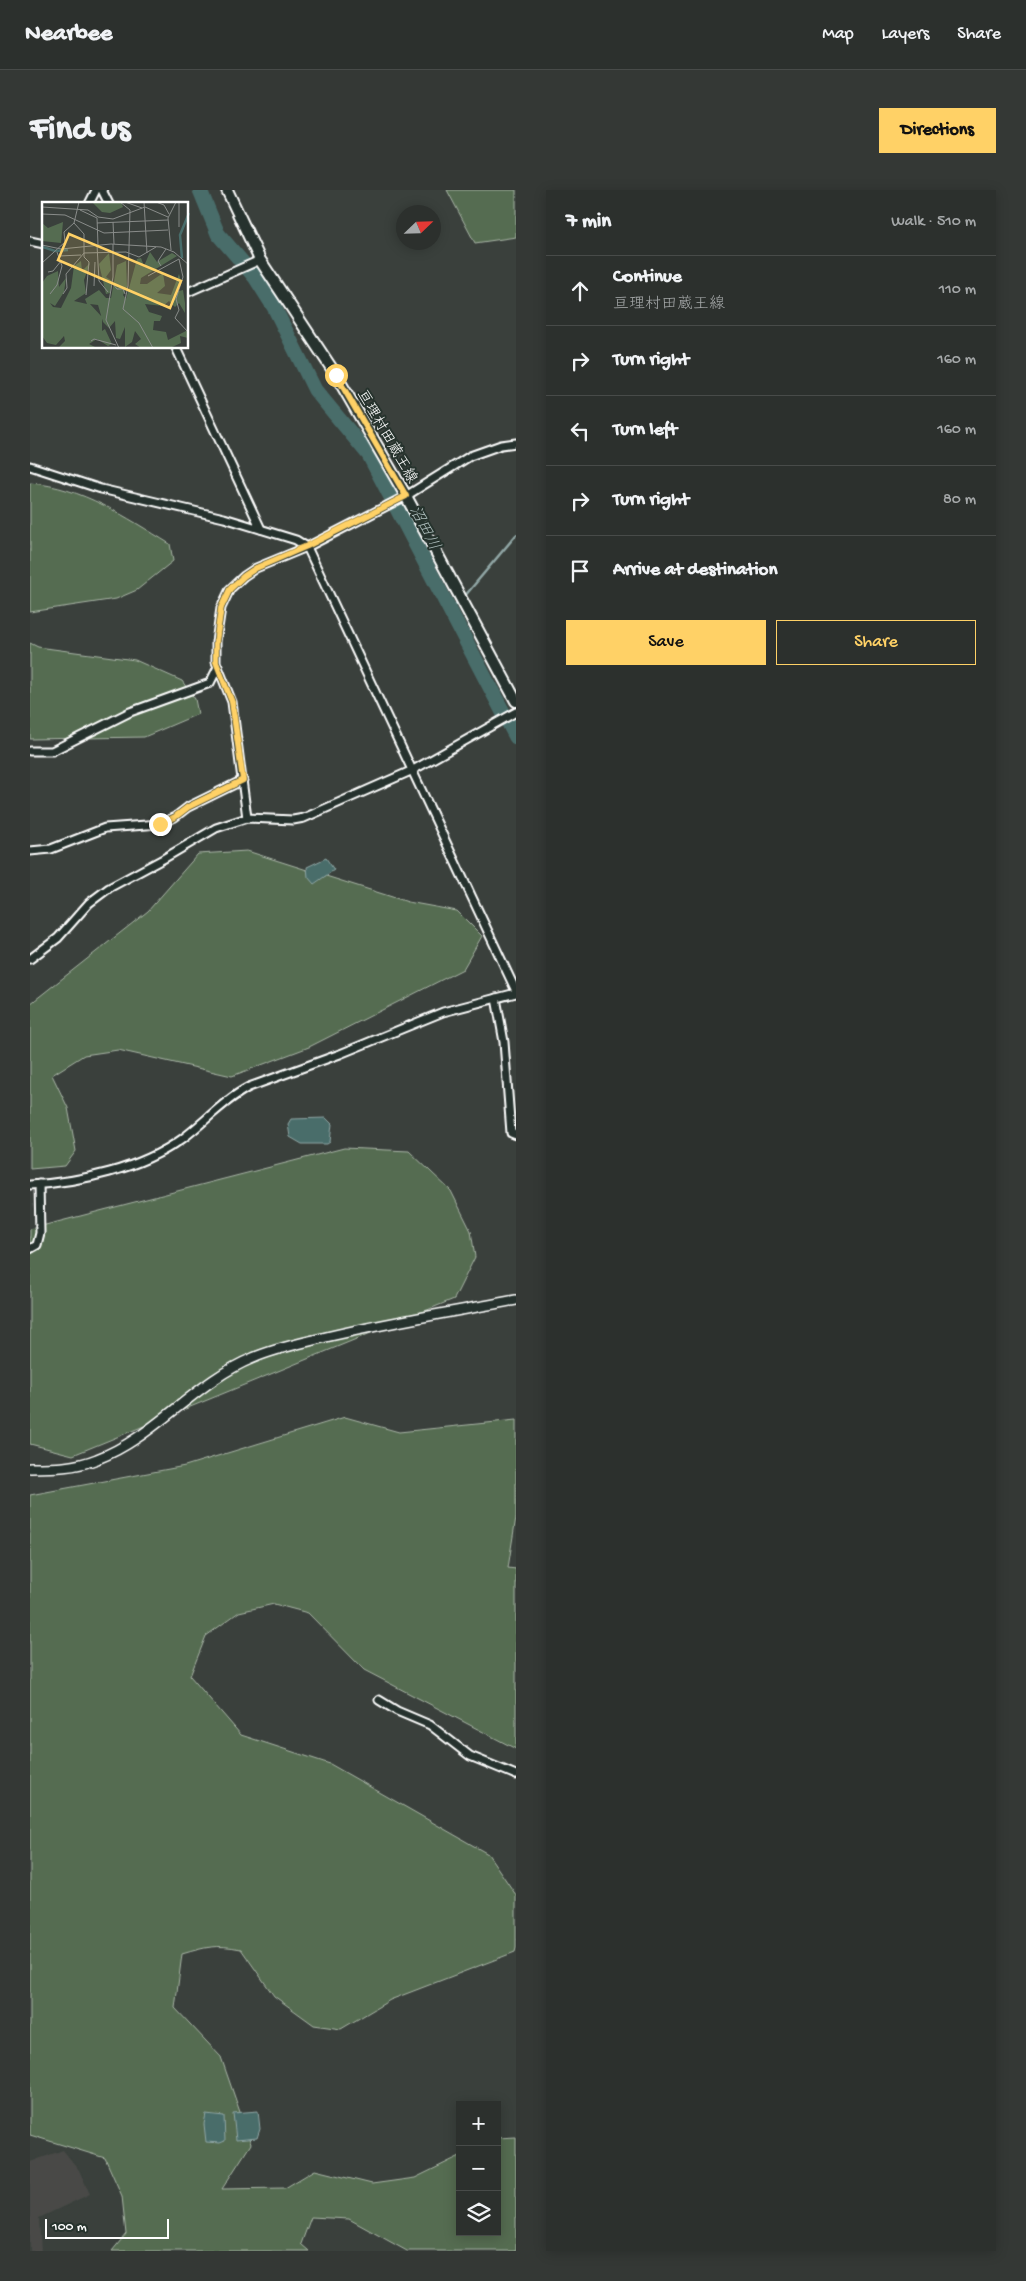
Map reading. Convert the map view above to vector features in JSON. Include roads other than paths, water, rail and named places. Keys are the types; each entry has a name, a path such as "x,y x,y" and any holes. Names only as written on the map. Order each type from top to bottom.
{"main road":[{"name":"亘理村田蔵王線","path":"228,190 260,260 336,375 406,496 516,701"}],"street":[{"path":"90,202 96,190"},
{"path":"102,190 108,202"},
{"path":"30,247 37,242"},
{"path":"189,292 260,260"},
{"path":"176,349 261,529"},
{"path":"247,818 232,702 218,667 216,642 221,608 230,589 256,568 307,546 406,496 470,456 501,445 516,443"},
{"path":"30,466 101,488 261,529 296,540 307,546 516,992 443,1012 340,1054 249,1088 238,1093 182,1139 160,1153 128,1167 30,1185"},
{"path":"30,751 52,751 111,720 210,684 218,667"},
{"path":"30,959 58,938 89,903 117,882 163,859 216,828 247,818 292,820 304,818 413,770 516,712"},
{"path":"30,851 51,849 105,828 160,824 175,817 188,807 243,780"},
{"path":"496,998 504,1042 511,1133 516,1135"},
{"path":"30,1249 37,1245 40,1233 40,1184"},
{"path":"30,1468 66,1468 98,1459 127,1444 215,1379 252,1358 353,1331 516,1300"},
{"path":"379,1700 397,1711 430,1725 470,1756 516,1775"}],"water":[{"path":"326,858 334,870 314,884 308,877 307,867"},
{"path":"326,1118 332,1124 330,1142 327,1144 302,1144 290,1137 288,1124 291,1119"},
{"path":"258,2111 260,2129 257,2138 236,2140 233,2113"},
{"path":"206,2114 224,2116 225,2141 220,2143 206,2142 204,2124"}],"waterway":[{"name":"沼田川","path":"200,190 218,234 255,277 274,307 315,390 369,455 516,737"},
{"path":"464,597 516,535"},
{"path":"450,610 460,600"}]}
